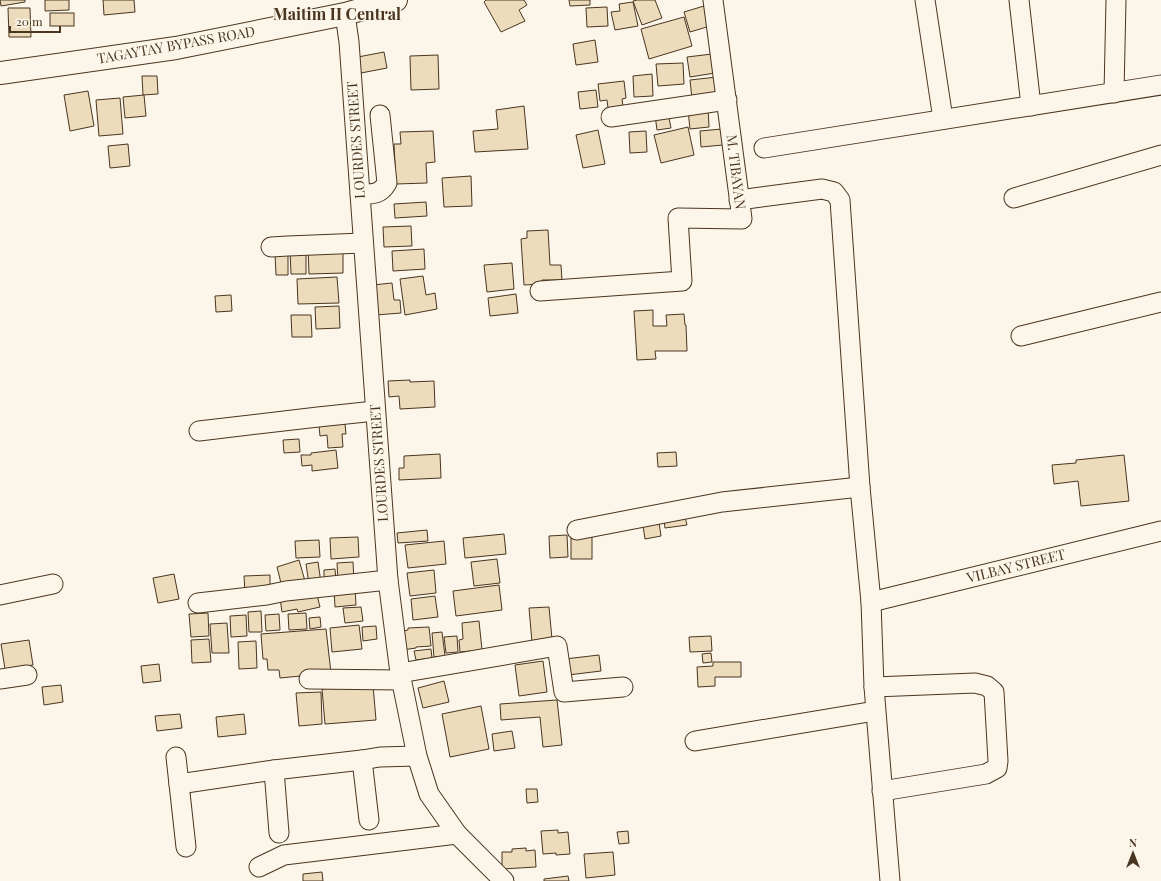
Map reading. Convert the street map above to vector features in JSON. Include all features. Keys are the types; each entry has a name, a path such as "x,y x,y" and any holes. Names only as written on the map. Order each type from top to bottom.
{"main road":[{"name":"TAGAYTAY BYPASS ROAD","path":"0,73 176,48 344,14 396,0"}],"street":[{"name":"M. TIBAYAN","path":"540,291 682,281 678,218 742,219 713,0"},
{"path":"926,0 943,119"},
{"path":"1019,0 1031,106"},
{"path":"1114,93 1116,0"},
{"name":"LOURDES STREET","path":"344,14 349,42 388,580 400,676 417,756 429,794 457,834 504,881"},
{"path":"764,148 1161,85"},
{"path":"611,117 727,100"},
{"path":"360,194 374,194 383,189 387,183 380,115"},
{"path":"1014,198 1161,155"},
{"path":"739,200 822,189 834,192 840,200 860,487 870,602 875,711 890,881"},
{"path":"271,247 363,244"},
{"path":"1021,336 1161,302"},
{"path":"199,431 375,411"},
{"path":"577,530 722,502 860,487"},
{"name":"VILBAY STREET","path":"870,602 1161,531"},
{"path":"198,603 286,591 388,580"},
{"path":"0,594 52,584"},
{"path":"309,679 400,676 557,646 564,692 623,686"},
{"path":"0,679 27,675"},
{"path":"874,686 975,683 987,686 994,692 998,761 997,768 986,774 882,791"},
{"path":"695,741 875,711"},
{"path":"179,784 274,770 362,760 380,756 417,756"},
{"path":"176,757 186,847"},
{"path":"362,760 369,820"},
{"path":"274,770 280,833"},
{"path":"259,867 284,855 457,834"}],"building":[{"path":"0,0 25,0 25,2 1,6"},
{"path":"45,0 69,0 69,10 45,11"},
{"path":"103,0 134,0 135,12 104,15"},
{"path":"486,0 524,0 527,5 519,10 525,21 501,32 484,2"},
{"path":"569,0 590,0 590,5 570,6"},
{"path":"655,0 662,18 642,25 633,1"},
{"path":"633,2 638,26 615,30 611,12 620,11 619,4"},
{"path":"704,6 710,26 690,32 684,12"},
{"path":"607,7 608,26 587,27 586,8"},
{"path":"8,8 30,8 31,37 9,37"},
{"path":"50,13 74,13 74,26 50,26"},
{"path":"684,17 692,46 649,59 641,29"},
{"path":"595,40 598,62 576,65 573,44"},
{"path":"384,52 387,68 361,73 358,57"},
{"path":"712,54 715,73 690,77 687,57"},
{"path":"438,55 439,89 411,90 410,56"},
{"path":"683,63 684,84 658,86 656,64"},
{"path":"652,74 653,96 634,97 633,76"},
{"path":"142,76 157,76 158,94 143,95"},
{"path":"717,77 719,95 692,99 690,80"},
{"path":"624,81 626,98 622,99 623,107 608,108 607,100 600,101 598,84"},
{"path":"596,90 598,107 580,109 578,92"},
{"path":"88,91 94,126 70,131 64,95"},
{"path":"144,95 146,116 125,118 123,97"},
{"path":"120,98 123,134 99,136 96,100"},
{"path":"524,106 528,149 475,152 473,131 498,129 496,110"},
{"path":"708,108 709,127 690,129 688,110"},
{"path":"668,113 671,128 657,130 655,115"},
{"path":"688,127 694,155 661,163 654,135"},
{"path":"722,129 723,145 701,147 700,131"},
{"path":"598,130 605,164 583,168 576,135"},
{"path":"433,131 435,162 426,163 427,183 396,184 394,144 401,144 400,132"},
{"path":"646,131 647,152 630,153 629,132"},
{"path":"128,144 130,166 110,168 108,146"},
{"path":"471,176 472,206 444,207 442,178"},
{"path":"426,202 427,216 395,218 394,204"},
{"path":"411,226 412,246 384,247 383,227"},
{"path":"548,230 550,265 561,265 562,280 542,280 542,284 524,285 521,239 527,238 527,231"},
{"path":"343,247 343,273 309,274 308,248"},
{"path":"424,249 425,269 393,271 392,251"},
{"path":"290,250 306,250 306,274 291,274"},
{"path":"275,254 288,254 288,275 276,275"},
{"path":"512,263 514,289 487,292 484,265"},
{"path":"423,276 426,295 435,293 437,309 405,315 400,279"},
{"path":"337,277 339,303 298,304 297,279"},
{"path":"392,283 394,300 400,300 401,313 376,315 373,285"},
{"path":"516,294 518,313 490,316 488,298"},
{"path":"231,295 232,311 216,312 215,296"},
{"path":"339,306 340,328 316,329 315,307"},
{"path":"653,310 653,326 667,326 666,315 684,314 687,351 655,351 656,359 637,360 634,311"},
{"path":"291,315 311,315 312,337 292,337"},
{"path":"410,380 410,382 434,381 435,407 400,409 399,396 389,397 388,381"},
{"path":"345,424 346,434 342,434 343,447 328,448 327,435 320,436 319,426"},
{"path":"299,439 300,452 284,453 283,440"},
{"path":"336,450 338,468 312,471 312,465 302,466 301,455 311,455 311,453"},
{"path":"676,452 677,466 658,467 657,453"},
{"path":"440,454 441,478 399,480 399,468 404,468 404,456"},
{"path":"1124,455 1129,501 1081,506 1078,481 1054,484 1052,465 1076,463 1076,460"},
{"path":"658,516 661,536 645,539 642,519"},
{"path":"685,517 687,525 665,528 664,520"},
{"path":"427,530 428,541 398,543 397,533"},
{"path":"504,534 506,554 465,558 463,538"},
{"path":"567,535 568,557 550,558 549,536"},
{"path":"571,536 592,536 592,559 571,559"},
{"path":"358,537 359,557 331,559 330,538"},
{"path":"319,540 320,557 296,558 295,541"},
{"path":"444,541 446,564 408,568 405,545"},
{"path":"497,559 500,583 474,586 471,562"},
{"path":"299,560 305,581 282,587 277,567"},
{"path":"318,562 321,583 309,584 306,564"},
{"path":"353,562 354,581 338,582 337,563"},
{"path":"335,569 336,581 324,582 324,570"},
{"path":"434,570 436,593 410,596 407,573"},
{"path":"174,574 179,599 158,603 153,578"},
{"path":"270,575 270,591 245,592 244,576"},
{"path":"499,585 502,610 456,616 453,591"},
{"path":"355,588 356,605 335,607 334,589"},
{"path":"316,591 320,607 298,612 297,609 282,612 280,598"},
{"path":"435,596 438,617 413,620 411,599"},
{"path":"361,607 363,621 345,623 343,608"},
{"path":"549,607 552,639 532,642 529,608"},
{"path":"261,611 262,632 249,632 248,612"},
{"path":"208,613 209,636 191,637 189,614"},
{"path":"306,613 307,629 289,630 288,614"},
{"path":"279,614 280,630 266,631 265,615"},
{"path":"246,615 247,636 231,637 230,616"},
{"path":"320,617 321,627 310,629 309,618"},
{"path":"479,621 482,650 460,652 459,640 463,639 462,623"},
{"path":"227,623 229,653 212,653 210,624"},
{"path":"359,625 362,649 332,652 330,628"},
{"path":"376,626 377,639 363,641 362,627"},
{"path":"429,627 431,646 402,650 399,632 408,630 408,628"},
{"path":"326,629 331,673 280,678 279,670 268,670 267,659 263,659 261,634"},
{"path":"442,632 445,656 434,657 432,633"},
{"path":"457,636 458,652 446,653 444,637"},
{"path":"711,636 712,651 690,652 689,637"},
{"path":"209,639 211,662 192,663 191,640"},
{"path":"29,640 33,665 5,669 1,644"},
{"path":"256,641 257,668 239,669 238,642"},
{"path":"431,649 432,658 416,660 414,651"},
{"path":"711,653 712,662 703,663 702,654"},
{"path":"599,655 601,671 568,675 565,659"},
{"path":"543,661 547,692 519,696 515,665"},
{"path":"713,662 741,662 741,677 715,677 715,686 698,687 697,667 713,666"},
{"path":"159,664 161,681 143,683 141,666"},
{"path":"444,681 449,702 423,708 418,688"},
{"path":"61,685 63,702 44,705 42,687"},
{"path":"373,685 376,720 325,724 322,689"},
{"path":"321,692 322,724 299,726 296,693"},
{"path":"557,700 562,745 543,747 540,717 501,720 500,704"},
{"path":"481,706 489,749 450,757 442,714"},
{"path":"180,714 182,728 157,731 155,716"},
{"path":"244,714 246,734 218,737 216,717"},
{"path":"512,731 515,748 494,751 492,734"},
{"path":"526,789 537,789 538,802 527,803"},
{"path":"558,830 558,833 568,832 570,854 543,854 541,831"},
{"path":"628,831 629,843 619,844 617,832"},
{"path":"526,848 526,851 535,850 536,867 502,869 502,852 512,852 512,849"},
{"path":"613,852 615,875 586,878 584,854"},
{"path":"322,872 323,881 303,881 303,874"},
{"path":"568,876 569,881 544,881 544,879"}],"district":[{"name":"Maitim II Central","path":"337,14"}]}
